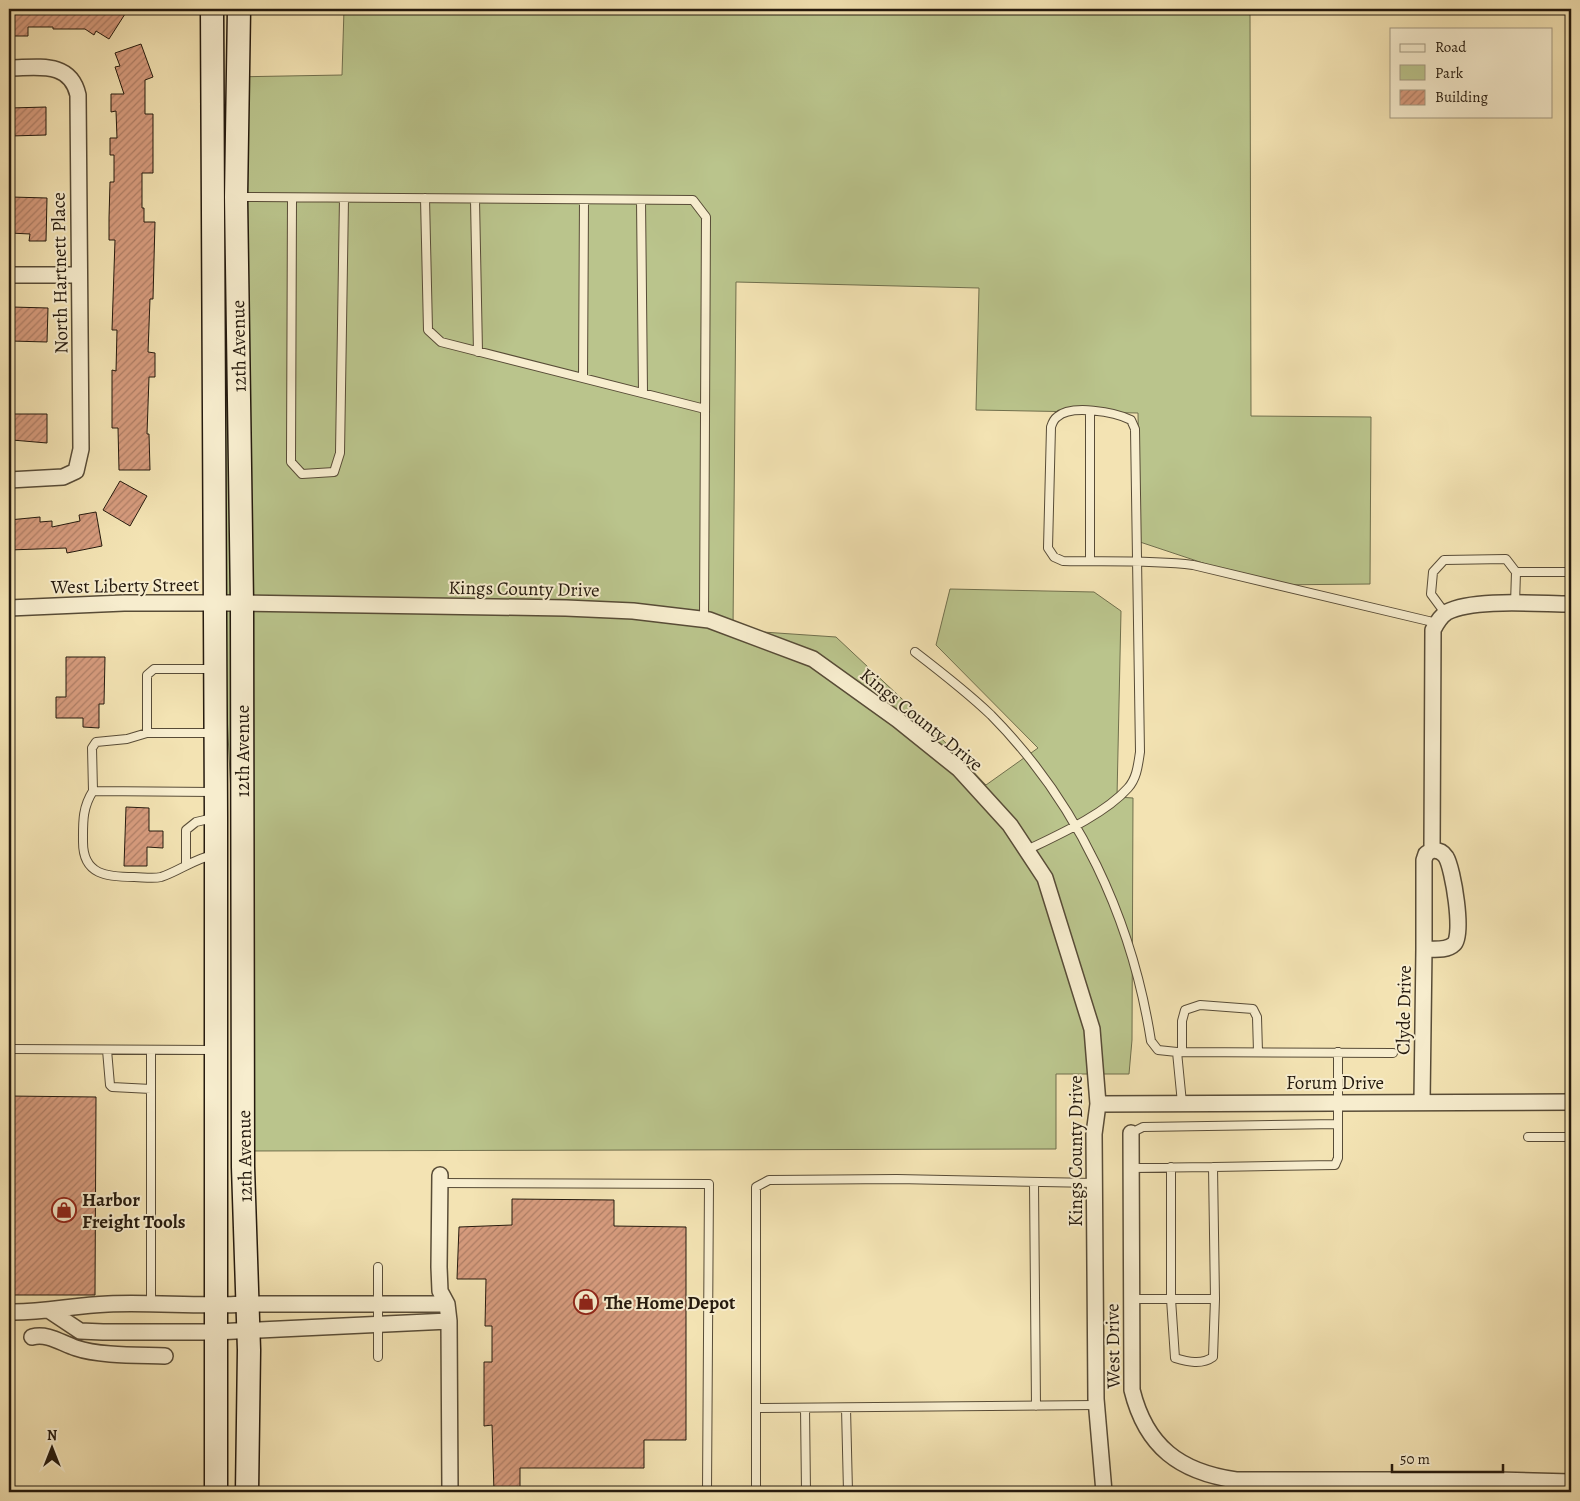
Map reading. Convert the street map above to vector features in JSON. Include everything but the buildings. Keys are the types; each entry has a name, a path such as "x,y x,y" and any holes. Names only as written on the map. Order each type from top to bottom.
{"main road":[{"name":"12th Avenue","path":"212,9 216,669 216,1492"},
{"name":"12th Avenue","path":"239,9 236,197 242,603 243,1167 248,1330 247,1492"},
{"path":"216,1050 225,1063 230,1082 232,1155 243,1167"}],"street":[{"name":"North Hartnett Place","path":"9,68 49,68 70,75 78,95 78,276 81,449 76,471 63,477 9,480"},
{"path":"9,275 78,276"},
{"name":"West Liberty Street","path":"9,608 124,603 242,603"},
{"name":"Kings County Drive","path":"242,603 566,608 633,611 704,620 813,659 898,720 959,769 1010,826 1045,878 1092,1029 1098,1104 1094,1134 1096,1405 1104,1492"},
{"path":"1432,850 1431,680 1433,630 1441,618 1473,605 1571,604"},
{"name":"Clyde Drive","path":"1422,1102 1424,860 1426,854 1432,850 1438,850 1446,856 1450,867 1459,925 1459,938 1450,947 1424,949"},
{"name":"Forum Drive","path":"1098,1104 1571,1102"},
{"name":"West Drive","path":"1130,1133 1132,1390 1136,1407 1144,1422 1166,1452 1191,1470 1213,1477 1236,1480 1350,1482 1400,1486 1530,1486 1571,1482"},
{"path":"440,1179 440,1291 447,1304 449,1321 450,1492"},
{"path":"9,1312 50,1312 82,1306 151,1304 215,1306 246,1304 447,1304"},
{"path":"50,1312 80,1330 215,1332 449,1321"},
{"path":"32,1337 39,1335 78,1349 165,1356"}],"lane":[{"path":"236,197 693,200 706,217 704,620"},
{"path":"292,198 291,462 302,474 334,472 340,453 344,198"},
{"path":"425,198 428,330 441,342 705,409"},
{"path":"475,200 478,352"},
{"path":"583,378 584,200"},
{"path":"640,200 643,393"},
{"path":"1090,411 1090,561"},
{"path":"1026,850 1075,826 1129,787 1138,770 1140,752 1138,563 1134,429 1130,420 1118,414 1090,411 1068,412 1056,417 1050,427 1048,548 1054,557 1062,561 1090,561 1138,563 1193,564 1441,618"},
{"path":"1441,618 1431,594 1433,572 1444,560 1506,559 1516,572 1515,604"},
{"path":"1516,572 1571,572"},
{"path":"915,652 948,677 991,716 1039,770 1063,803 1116,908 1134,964 1151,1041 1158,1050 1179,1052 1393,1053"},
{"path":"147,733 147,676 154,669 216,669"},
{"path":"216,732 147,733 127,740 96,742 92,748 93,791 83,812 83,856 88,864 103,875 158,878 194,860 216,855"},
{"path":"93,791 216,792"},
{"path":"186,865 186,830 196,822 216,817"},
{"path":"1182,1103 1179,1052 1185,1010 1200,1005 1253,1009 1257,1017 1258,1052"},
{"path":"9,1049 216,1050"},
{"path":"107,1050 110,1085 112,1087 151,1089"},
{"path":"151,1050 151,1304"},
{"path":"1130,1168 1336,1165 1338,1158 1338,1052"},
{"path":"1130,1133 1143,1127 1338,1124"},
{"path":"1528,1137 1571,1137"},
{"path":"1170,1167 1172,1352 1175,1358 1186,1362 1206,1362 1213,1357 1215,1299 1213,1167"},
{"path":"440,1179 709,1184 707,1492"},
{"path":"756,1492 756,1188 770,1180 897,1179 1094,1183"},
{"path":"1034,1182 1036,1406"},
{"path":"378,1267 378,1357"},
{"path":"1131,1299 1215,1299"},
{"path":"756,1408 1096,1405"},
{"path":"805,1408 806,1492"},
{"path":"846,1408 848,1492"}],"green space":[{"path":"344,9 1250,9 1251,416 1371,417 1370,584 1269,585 1140,542 1138,413 976,410 979,288 736,282 733,630 836,637 917,713 986,785 1038,748 936,645 950,589 1094,592 1121,611 1117,797 1133,798 1132,1040 1129,1074 1056,1074 1056,1149 249,1151 221,595 230,77 342,75"}],"place":[{"name":"Harbor Freight Tools","path":"64,1210"},
{"name":"The Home Depot","path":"586,1302"}]}
